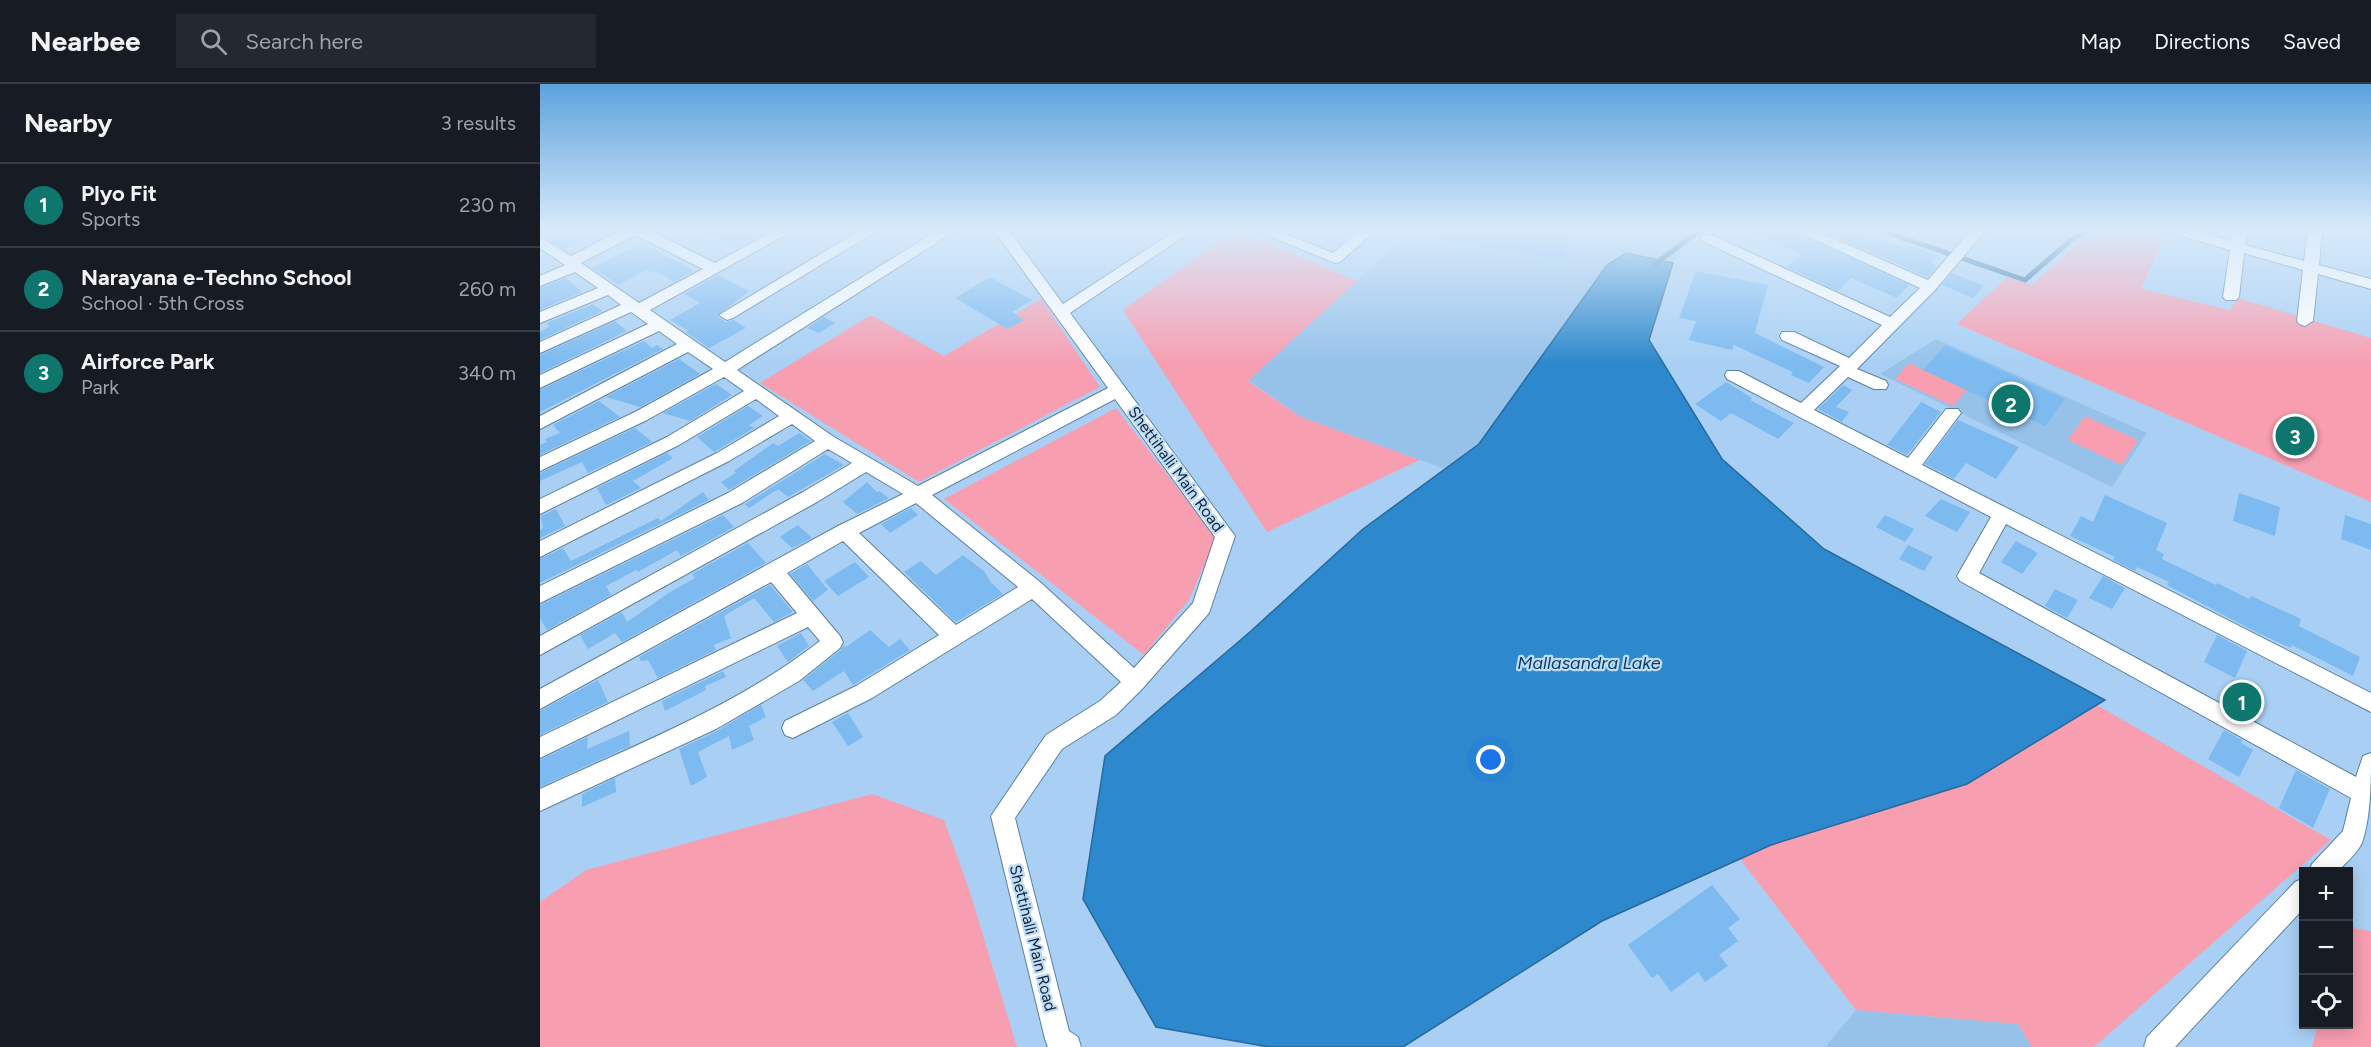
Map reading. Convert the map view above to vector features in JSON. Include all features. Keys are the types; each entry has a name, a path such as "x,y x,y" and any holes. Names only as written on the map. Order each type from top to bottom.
{"street":[{"path":"540,281 554,274"},
{"path":"588,274 828,441 918,494 1033,588 1135,682"},
{"path":"540,348 706,274"},
{"path":"727,315 797,274"},
{"path":"540,465 640,416 726,369 879,274"},
{"name":"Shettihalli Main Road","path":"1033,274 1225,536 1202,607 1135,682 1108,708 1054,742 1003,816 1058,1040 1068,1047"},
{"path":"1061,312 1119,274"},
{"path":"1784,274 1892,324"},
{"path":"1901,274 1930,287"},
{"path":"1802,411 1941,274"},
{"path":"2231,297 2234,274"},
{"path":"2305,321 2311,274"},
{"path":"2334,274 2371,284"},
{"path":"540,318 610,289"},
{"path":"540,382 660,324"},
{"path":"1788,336 1880,385"},
{"path":"540,423 690,345"},
{"path":"1733,375 2371,703"},
{"path":"540,700 845,531 1118,390"},
{"path":"540,507 673,441 757,391"},
{"path":"1911,465 1952,413"},
{"path":"540,550 723,457 792,416"},
{"path":"540,595 735,498 828,441"},
{"path":"540,646 800,503 866,463"},
{"path":"2002,514 1967,576 2363,793"},
{"path":"845,531 954,636"},
{"path":"540,800 708,722 792,675 833,642 774,571"},
{"path":"793,728 864,692 1033,588"},
{"path":"540,748 811,616"},
{"path":"2325,867 2353,837 2371,763"},
{"path":"2157,1047 2299,895"}],"shaded area":[{"path":"1173,274 1341,274 1357,281 1248,381 1301,417 1420,460 1267,532 1123,310"},
{"path":"1365,274 1610,274 1479,444 1445,469 1301,417 1248,380"},
{"path":"2044,274 2148,274 2141,289 2230,310 2238,298 2371,338 2371,502 1957,324 2007,277 2032,285"},
{"path":"1041,299 1100,387 919,482 760,383 871,315 944,356"},
{"path":"1936,339 2147,433 2112,487 1880,374"},
{"path":"1909,363 1967,390 1953,406 1895,379"},
{"path":"1116,408 1216,538 1189,600 1144,655 944,499"},
{"path":"2085,416 2138,440 2122,465 2068,440"},
{"path":"2097,705 2331,840 2094,1047 2032,1047 2018,1024 1856,1010 1740,859 1771,845 1967,784"},
{"path":"872,794 944,820 969,889 1017,1047 540,1047 540,902 586,870"},
{"path":"2353,928 2371,931 2371,1047 2312,1047 2317,1029 2353,1029"},
{"path":"1856,1010 2018,1024 2032,1047 1825,1047"}],"water":[{"name":"Mallasandra Lake","path":"1601,274 1670,274 1649,340 1722,459 1824,549 2105,700 1967,784 1771,845 1602,921 1403,1047 1269,1047 1156,1027 1083,899 1105,756 1251,631 1363,529 1479,444"}],"building":[{"path":"601,274 639,274 619,285"},
{"path":"661,274 689,274 674,282"},
{"path":"1695,274 1711,274 1768,285 1755,333 1824,367 1809,383 1791,375 1793,372 1734,345 1732,350 1689,340 1696,321 1679,318"},
{"path":"1802,274 1885,274 1909,285 1897,298 1851,278 1838,291"},
{"path":"1951,274 1954,274 1984,286 1973,298 1942,285"},
{"path":"718,275 749,291 717,316 726,322 734,320 746,328 709,348 686,332 689,331 670,320 700,303 684,294"},
{"path":"990,277 1032,300 1012,312 1024,320 1007,329 955,298"},
{"path":"566,278 582,292 540,310 540,288"},
{"path":"593,304 602,311 540,340 540,332 549,327 547,323"},
{"path":"824,317 835,323 819,333 807,328"},
{"path":"615,321 627,331 540,373 540,355"},
{"path":"644,341 652,348 657,345 663,349 540,412 540,390"},
{"path":"1945,345 2065,399 2045,426 1923,370"},
{"path":"679,359 700,374 640,407 606,397"},
{"path":"1726,382 1752,398 1750,400 1794,423 1778,439 1731,413 1721,421 1695,404"},
{"path":"716,384 732,395 690,421 663,413"},
{"path":"1843,385 1852,390 1836,407 1849,412 1842,422 1818,409"},
{"path":"599,401 620,417 540,455 540,445 547,442 545,439 560,433 553,425"},
{"path":"1921,402 1941,412 1907,455 1887,445"},
{"path":"748,406 763,416 749,425 754,428 714,452 697,437"},
{"path":"1958,420 2019,447 1996,479 1966,463 1954,479 1925,464"},
{"path":"635,428 652,442 588,473 582,462 540,481 540,473"},
{"path":"799,433 811,441 729,490 721,482 736,473 734,471 773,443 778,446"},
{"path":"667,453 673,458 633,481 641,488 606,505 597,488"},
{"path":"825,454 844,465 788,497 778,489 749,508 745,504"},
{"path":"867,482 877,492 889,498 857,514 843,502"},
{"path":"703,492 709,500 540,583 540,559 563,548 571,561 658,518 661,521"},
{"path":"2239,493 2280,507 2275,536 2233,521"},
{"path":"2105,495 2167,523 2156,550 2164,554 2162,559 2216,585 2217,583 2249,599 2251,596 2301,619 2299,626 2360,657 2353,676 2292,645 2291,648 2256,632 2167,585 2169,582 2137,567 2135,571 2113,560 2115,557 2070,536 2081,516 2093,522"},
{"path":"1941,499 1970,512 1957,532 1925,516"},
{"path":"911,508 918,515 890,533 881,524"},
{"path":"556,509 565,526 540,538 540,530 543,528 541,516"},
{"path":"723,515 734,527 681,556 677,550 638,572 636,570 606,586 611,595 547,630 540,618 540,605"},
{"path":"1885,515 1914,529 1905,542 1876,527"},
{"path":"2345,515 2371,524 2371,550 2341,539"},
{"path":"798,525 812,538 792,548 780,537"},
{"path":"2016,541 2038,553 2022,574 2001,562"},
{"path":"748,543 766,563 622,642 615,633 588,649 580,635 622,612 627,622 670,592 695,578 692,574"},
{"path":"1908,545 1933,557 1924,571 1899,559"},
{"path":"963,555 985,572 990,581 1003,594 956,622 904,572 921,561 936,575"},
{"path":"855,562 869,577 838,596 824,581"},
{"path":"807,564 828,590 813,601 790,574"},
{"path":"2103,576 2125,588 2112,609 2089,598"},
{"path":"770,585 793,612 774,622 754,598 724,616 731,638 714,645 716,650 658,678 648,660 641,661 639,657"},
{"path":"2055,589 2078,600 2067,618 2045,606"},
{"path":"870,630 889,647 900,639 910,650 853,685 844,671 813,691 803,680 841,650 844,645 846,647"},
{"path":"801,633 809,646 788,662 777,646"},
{"path":"2217,635 2247,651 2235,678 2204,662"},
{"path":"723,671 726,677 705,686 706,690 665,711 662,701"},
{"path":"598,680 608,702 540,735 540,711"},
{"path":"2232,680 2261,694 2251,718 2223,702"},
{"path":"761,705 766,717 749,726 754,740 732,750 729,736 698,752 707,777 691,786 679,749 717,731"},
{"path":"848,713 863,737 848,746 832,722"},
{"path":"2224,730 2242,740 2241,743 2253,750 2239,777 2208,759"},
{"path":"629,731 630,746 540,787 540,760 588,737 587,749"},
{"path":"2296,770 2330,789 2313,828 2279,808"},
{"path":"615,778 616,792 582,807 582,794"},
{"path":"1712,885 1740,919 1728,928 1738,941 1719,955 1728,966 1705,982 1698,972 1671,992 1658,974 1652,978 1628,945"}],"waterway":[{"path":"2007,274 2025,280 2032,274"}],"place":[{"name":"Narayana e-Techno School","path":"2011,404"},
{"name":"Airforce Park","path":"2295,436"},
{"name":"Plyo Fit","path":"2242,702"}]}
